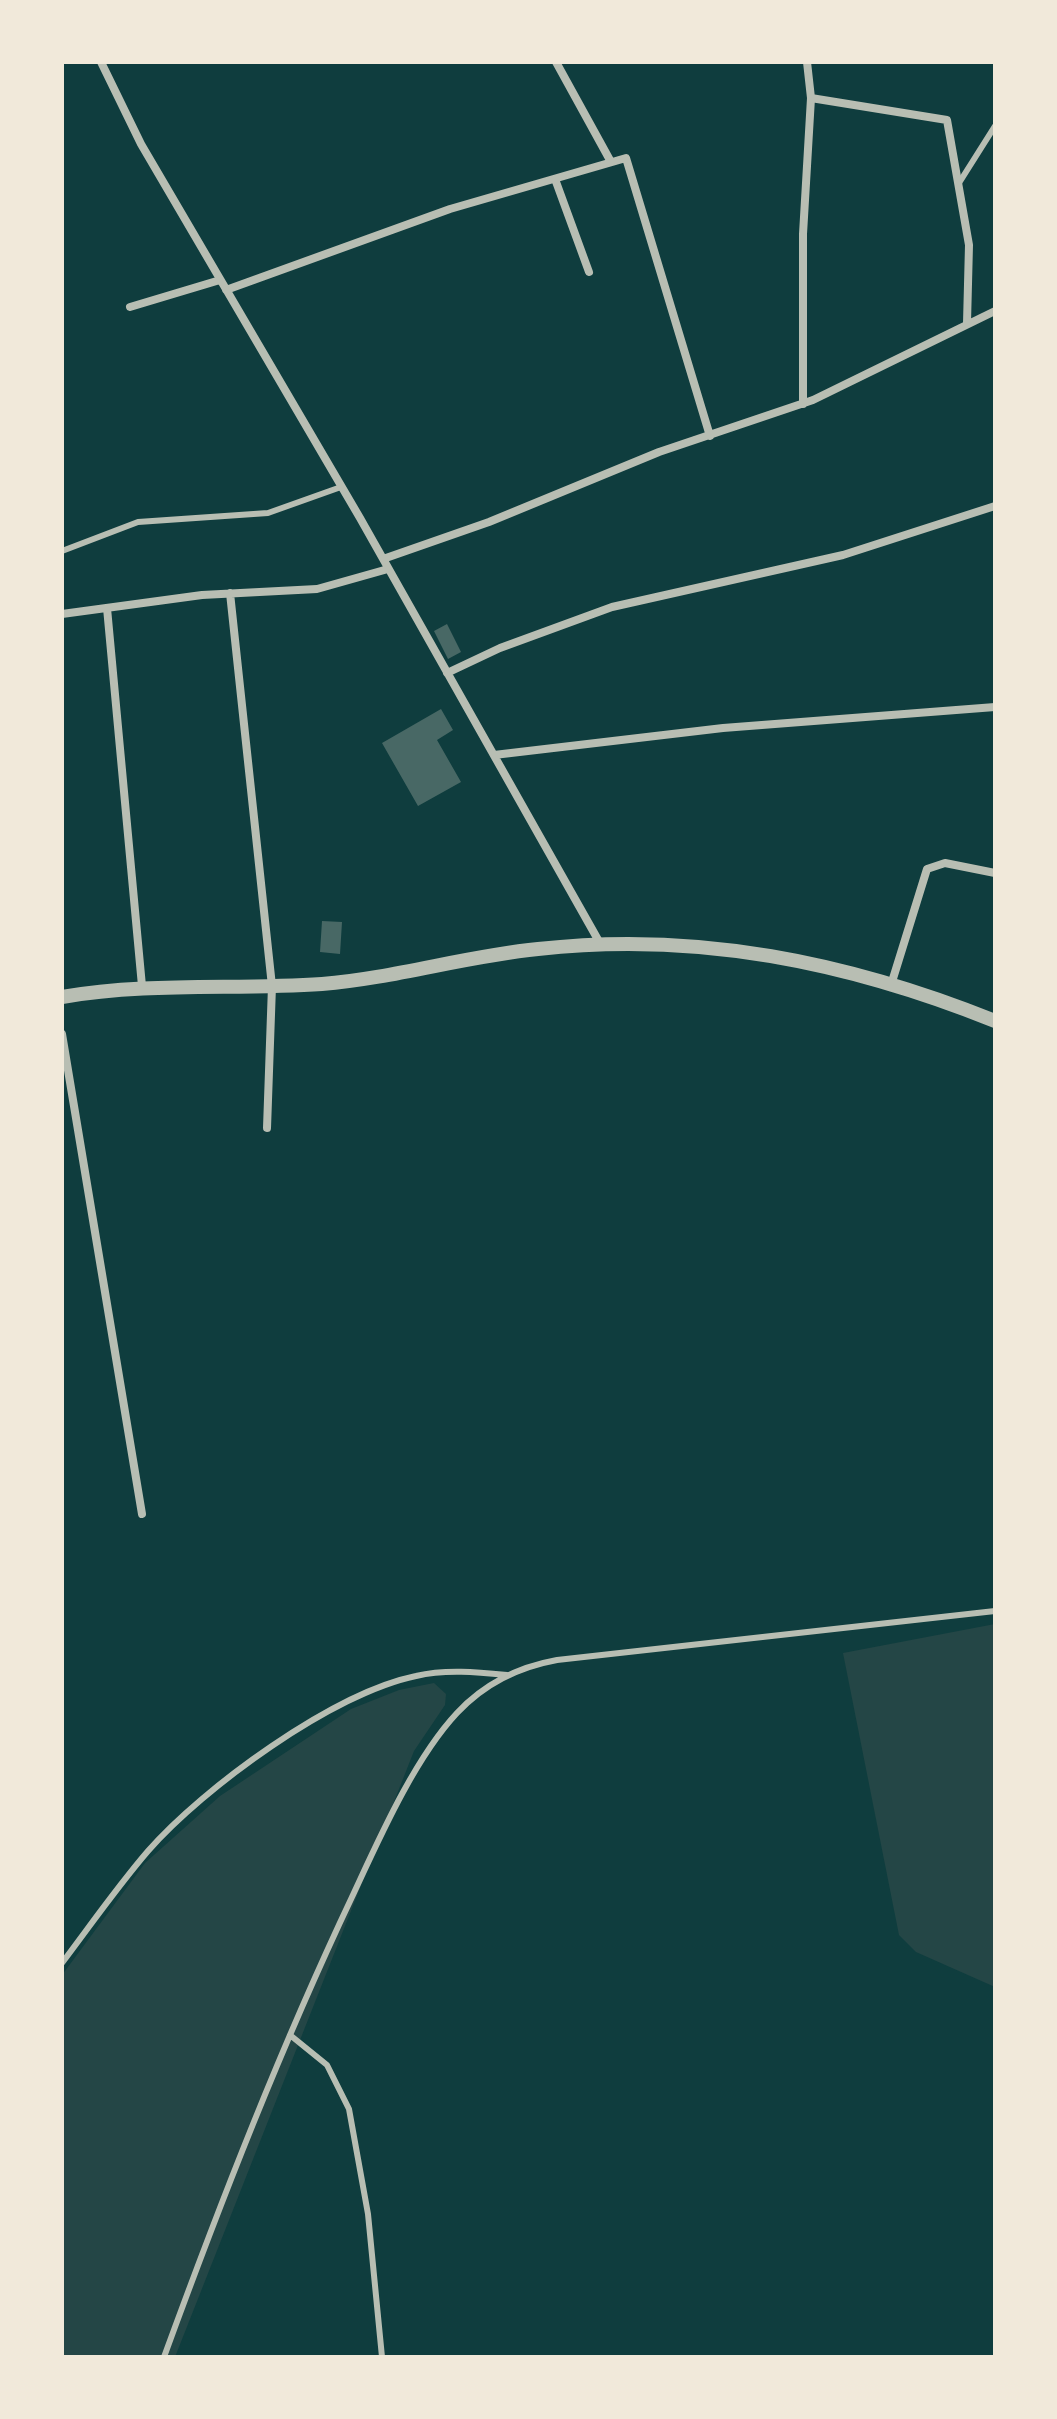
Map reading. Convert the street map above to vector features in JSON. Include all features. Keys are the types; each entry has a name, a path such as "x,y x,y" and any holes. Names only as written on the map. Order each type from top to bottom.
{"street":[{"path":"101,62 141,144 383,559 601,945"},
{"path":"556,62 611,162"},
{"path":"803,404 803,223 811,98 807,62"},
{"path":"811,98 947,120 969,245 967,323"},
{"path":"226,290 450,209 626,158 710,436"},
{"path":"555,179 589,272"},
{"path":"130,307 220,280"},
{"path":"383,559 803,404 995,311"},
{"path":"447,673 500,648 612,607 843,555 995,506"},
{"path":"62,614 230,593 317,589 388,569"},
{"path":"230,593 272,986 267,1128"},
{"path":"107,608 142,986"},
{"path":"494,755 723,728 995,707"},
{"path":"891,985 927,869 938,862 995,873"},
{"path":"62,997 142,986 272,986 352,981 537,949 601,945 744,950 819,963 995,1021"},
{"path":"62,1034 142,1514"}],"lane":[{"path":"958,184 995,126"},
{"path":"62,551 138,522 268,513 341,487"},
{"path":"164,2357 233,2173 290,2035 384,1828 435,1741 468,1702 508,1675 557,1660 995,1611"},
{"path":"62,1963 148,1851 171,1827 222,1782 282,1739 399,1680 437,1673 508,1675"},
{"path":"290,2035 327,2065 349,2109 368,2214 382,2357"}],"shaded area":[{"path":"995,1624 995,1987 916,1952 899,1935 843,1653"},
{"path":"434,1683 446,1694 445,1705 414,1751 175,2357 62,2357 62,1975 145,1863 220,1796 351,1709 399,1690"}],"building":[{"path":"447,624 461,652 448,659 434,631"},
{"path":"441,709 453,730 437,740 461,782 418,806 382,743"},
{"path":"322,921 342,922 340,954 320,952"}]}
